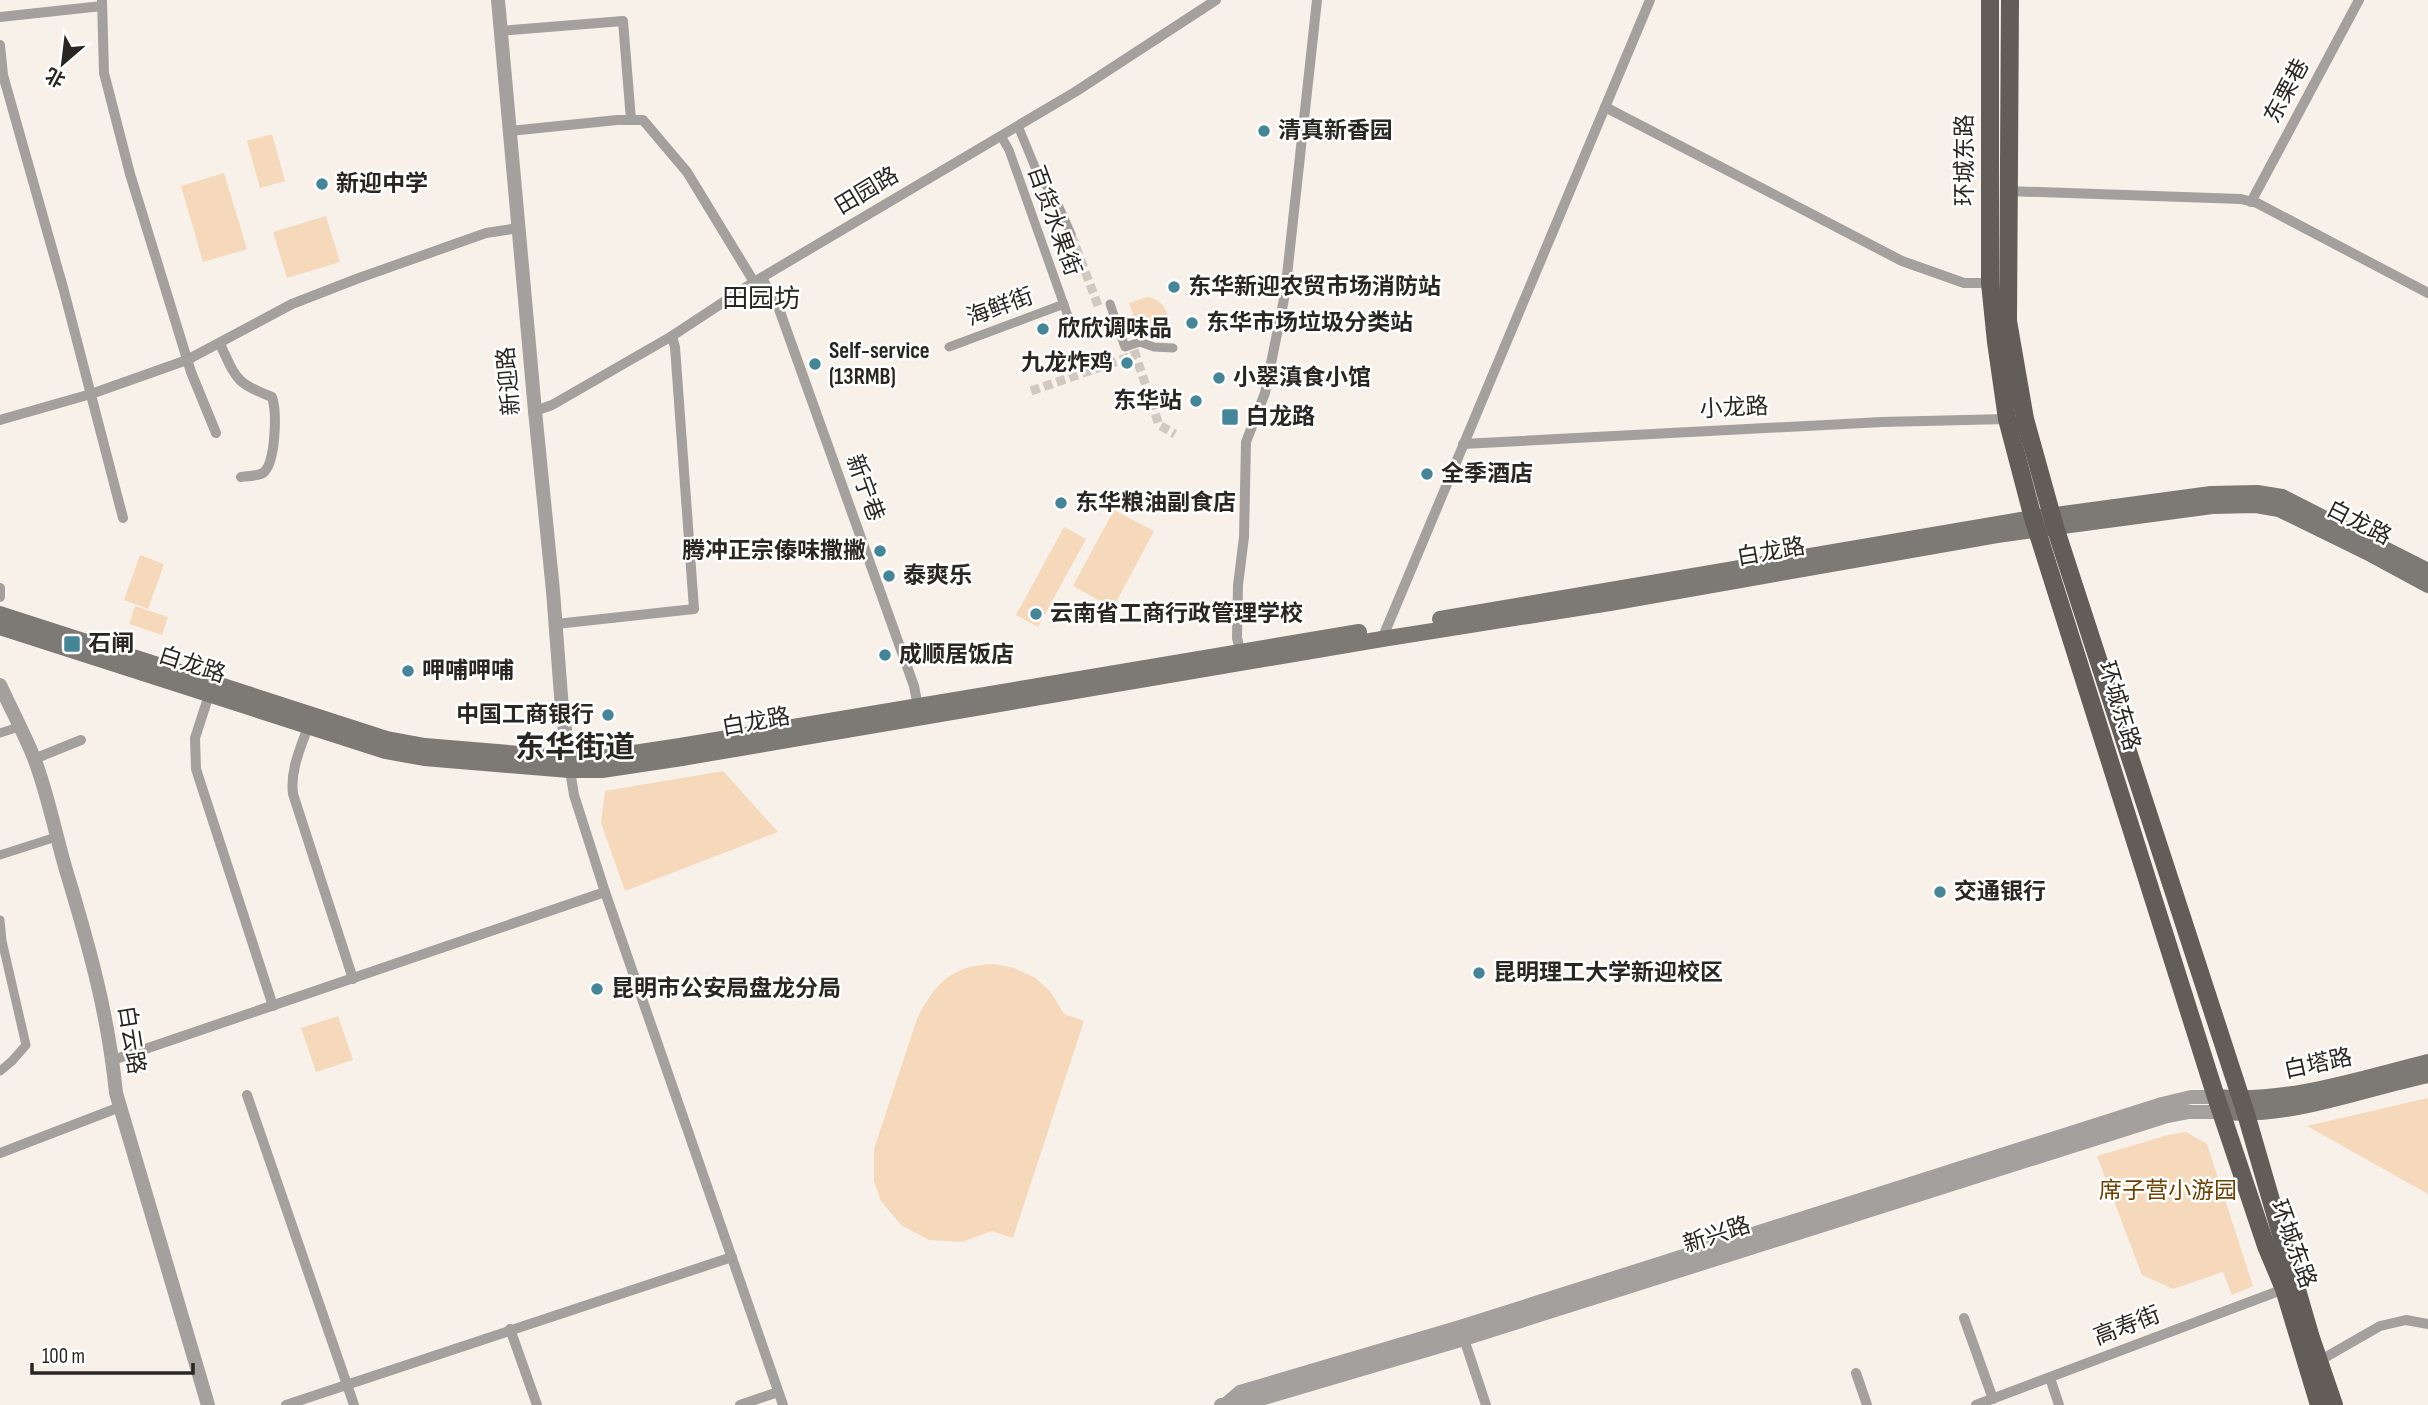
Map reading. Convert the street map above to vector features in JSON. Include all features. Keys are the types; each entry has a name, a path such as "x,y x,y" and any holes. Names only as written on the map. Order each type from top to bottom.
{"main road":[{"name":"环城东路","path":"1990,0 1990,283 2007,418 2243,1107 2334,1405"},
{"name":"环城东路","path":"2010,0 2006,280 2008,321 2044,522 2219,1105 2266,1246 2284,1289 2319,1405"},
{"name":"白龙路","path":"0,627 385,751 424,758 569,764 919,711 2211,494 2257,493 2282,497 2428,571"},
{"name":"白龙路","path":"2044,522 2212,506 2256,505 2279,509 2428,585"},
{"name":"白龙路","path":"0,614 387,739 569,764"},
{"name":"白龙路","path":"919,711 1240,650 1385,633"},
{"name":"白塔路","path":"2243,1107 2428,1062"},
{"name":"白塔路","path":"2219,1105 2243,1107 2311,1103 2428,1074"}],"street":[{"name":"新迎路","path":"498,0 569,764"},
{"name":"田园路","path":"535,411 552,405 672,336 758,280 1075,92 1216,0"},
{"path":"1240,650 1237,638 1238,585 1244,537 1246,442 1265,393 1285,294 1317,0"},
{"path":"1385,633 1650,0"},
{"name":"东栗巷","path":"2251,202 2359,0"},
{"path":"0,17 102,3 104,73 130,174 187,360 216,433"},
{"path":"500,31 623,21 631,120 510,131"},
{"path":"0,45 3,75 51,240 123,517"},
{"path":"1605,107 1902,261 1964,284 1990,283"},
{"name":"新宁巷","path":"631,120 643,120 687,172 779,309 914,686 919,711"},
{"path":"1018,126 1035,167 1059,207 1071,234"},
{"name":"百货水果街","path":"1001,136 1009,150 1069,320"},
{"path":"2007,191 2241,199 2428,293"},
{"path":"0,420 91,394 187,360 292,304 359,278 486,233 519,228"},
{"name":"海鲜街","path":"949,347 1063,304"},
{"path":"1110,304 1125,347 1140,342 1154,347 1173,348"},
{"path":"556,624 694,609 675,347 672,336"},
{"path":"220,344 237,379 247,388 272,397 276,410 270,466 261,474 241,477"},
{"name":"小龙路","path":"1462,444 2007,418"},
{"path":"0,588 0,597"},
{"name":"白云路","path":"0,685 34,759 94,963 111,1042 116,1093 208,1405"},
{"path":"209,695 195,738 196,769 273,1006"},
{"path":"0,733 19,727"},
{"path":"307,727 293,769 293,794 353,979"},
{"path":"34,759 81,740"},
{"path":"569,764 574,795 605,892 783,1405"},
{"path":"0,855 56,837"},
{"path":"113,1060 605,892"},
{"path":"0,920 2,941 26,1045 0,1071"},
{"path":"247,1096 354,1405"},
{"name":"新兴路","path":"1224,1404 1240,1392 1462,1333 2168,1116 2219,1105"},
{"path":"0,1153 120,1107"},
{"path":"286,1405 732,1257"},
{"name":"高寿街","path":"1985,1402 2284,1289"},
{"path":"1964,1318 1985,1402"},
{"path":"2319,1361 2380,1326 2406,1320 2428,1324"},
{"path":"510,1329 537,1405"},
{"path":"1462,1333 1486,1405"},
{"name":"新兴路","path":"1224,1404 1271,1401 1462,1333"},
{"path":"1856,1373 1867,1405"},
{"path":"2050,1378 2059,1405"},
{"path":"740,1405 778,1392"}],"green space":[{"path":"272,134 285,181 260,188 247,141"},
{"path":"224,173 247,249 203,262 181,186"},
{"path":"326,216 340,262 287,278 273,232"},
{"path":"1147,297 1162,304 1169,319 1170,330 1141,337 1129,303"},
{"path":"1114,510 1154,531 1113,608 1073,586"},
{"path":"1064,527 1086,539 1038,627 1016,615"},
{"path":"140,555 164,564 148,609 124,600"},
{"path":"135,606 168,617 162,635 129,624"},
{"path":"723,771 778,832 625,891 601,823 605,791"},
{"path":"994,964 1014,968 1034,977 1050,991 1064,1014 1084,1021 1013,1238 992,1231 962,1242 929,1240 901,1225 881,1201 874,1181 874,1149 917,1019 931,995 946,978 956,972 979,965"},
{"path":"338,1016 353,1060 316,1072 301,1028"},
{"path":"2428,1098 2428,1194 2307,1126"},
{"name":"席子营小游园","path":"2186,1132 2207,1144 2253,1286 2232,1295 2223,1272 2173,1289 2142,1275 2097,1156"}],"tunnel":[{"path":"1071,234 1099,308"},
{"path":"1134,350 1159,425 1175,434"},
{"path":"1031,391 1135,355"}],"place":[{"name":"清真新香园","path":"1264,131"},
{"name":"新迎中学","path":"322,184"},
{"name":"东华新迎农贸市场消防站","path":"1174,287"},
{"name":"东华市场垃圾分类站","path":"1192,323"},
{"name":"欣欣调味品","path":"1043,329"},
{"name":"九龙炸鸡","path":"1127,363"},
{"name":"Self-service (13RMB)","path":"815,364"},
{"name":"小翠滇食小馆","path":"1219,378"},
{"name":"东华站","path":"1196,401"},
{"name":"白龙路","path":"1230,417"},
{"name":"全季酒店","path":"1427,474"},
{"name":"东华粮油副食店","path":"1061,503"},
{"name":"腾冲正宗傣味撒撇","path":"880,551"},
{"name":"泰爽乐","path":"889,576"},
{"name":"云南省工商行政管理学校","path":"1036,614"},
{"name":"石闸","path":"72,644"},
{"name":"成顺居饭店","path":"885,655"},
{"name":"呷哺呷哺","path":"408,671"},
{"name":"中国工商银行","path":"608,715"},
{"name":"交通银行","path":"1940,892"},
{"name":"昆明理工大学新迎校区","path":"1479,973"},
{"name":"昆明市公安局盘龙分局","path":"597,989"}],"district":[{"name":"田园坊","path":"761,299"},
{"name":"东华街道","path":"575,748"}]}
